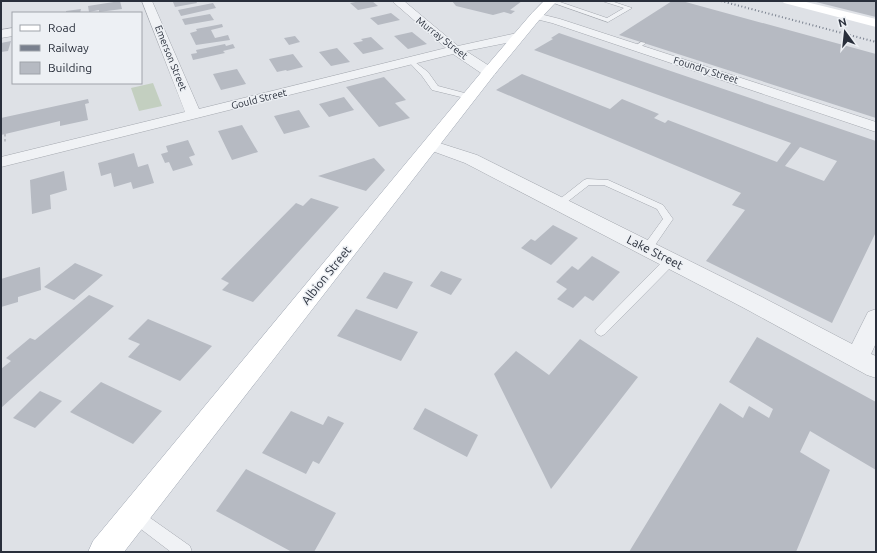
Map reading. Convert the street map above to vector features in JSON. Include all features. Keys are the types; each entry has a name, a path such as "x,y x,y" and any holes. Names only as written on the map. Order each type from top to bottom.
{"main road":[{"name":"Albion Street","path":"104,552 517,37 551,1"},
{"path":"788,1 876,23"}],"street":[{"name":"Murray Street","path":"397,1 455,50 489,72"},
{"path":"139,12 149,6"},
{"name":"Emerson Street","path":"149,6 194,115"},
{"name":"Foundry Street","path":"536,16 636,44 876,127"},
{"path":"1,34 12,32"},
{"name":"Gould Street","path":"1,162 455,50 517,37"},
{"name":"Lake Street","path":"430,146 472,159 671,260 867,363"},
{"path":"867,363 876,318"}],"lane":[{"path":"551,1 608,20 629,8 606,1"},
{"path":"411,61 425,74 435,88 469,97"},
{"path":"560,204 587,182 605,182 660,207 668,219 647,248"},
{"path":"601,331 671,260"},
{"path":"134,515 184,552"}],"green space":[{"path":"153,83 162,106 139,111 131,88"}],"building":[{"path":"120,1 122,9 89,12 88,6"},
{"path":"196,1 197,3 175,7 173,2"},
{"path":"372,1 378,6 358,10 350,3"},
{"path":"452,1 522,1 510,10 515,11 511,14 504,12 493,15 456,6"},
{"path":"672,1 682,1 876,54 876,118 619,35"},
{"path":"816,2 876,2 876,17"},
{"path":"213,3 216,8 181,16 178,10"},
{"path":"81,9 80,12 66,11"},
{"path":"391,13 400,20 378,25 370,18"},
{"path":"210,14 214,20 185,25 182,19"},
{"path":"222,24 223,27 211,30 215,38 228,35 230,40 196,45 190,33 197,31 196,29"},
{"path":"412,32 427,44 408,49 394,36"},
{"path":"559,33 876,141 876,232 832,323 706,261 745,210 732,205 741,193 496,90 522,74 610,109 622,99 659,114 654,118 665,123 668,120 777,162 791,143 534,50 553,39 551,38","holes":["800,147 837,161 824,181 785,166"]},
{"path":"295,36 300,42 289,45 284,38"},
{"path":"371,37 384,49 363,54 353,43 363,41 361,39"},
{"path":"11,41 8,51 1,52 1,43"},
{"path":"225,44 226,46 233,44 235,48 223,51 225,53 193,60 191,54 197,53 196,50"},
{"path":"337,48 350,62 331,66 319,52"},
{"path":"293,54 303,67 277,72 269,59"},
{"path":"237,69 246,84 221,90 213,74"},
{"path":"384,77 406,100 395,103 410,118 379,127 346,87"},
{"path":"344,97 354,110 329,117 319,104"},
{"path":"88,99 89,103 85,104 88,120 60,126 60,121 1,135 1,118"},
{"path":"299,110 310,127 284,134 274,116"},
{"path":"242,125 258,152 232,160 218,131"},
{"path":"188,140 195,155 189,157 193,165 173,171 169,162 165,163 161,154 168,152 166,146"},
{"path":"134,153 138,167 148,164 154,183 133,189 131,182 114,187 111,173 101,176 98,163"},
{"path":"374,158 385,170 366,191 318,176"},
{"path":"64,171 67,190 50,195 51,209 32,214 30,180"},
{"path":"311,198 339,207 253,302 222,290 229,283 221,279 296,203 303,206"},
{"path":"553,225 578,238 551,265 521,248 531,239 535,241"},
{"path":"592,256 620,272 593,301 585,296 573,308 557,299 567,289 556,282 572,266 578,270"},
{"path":"75,263 103,275 74,300 44,287"},
{"path":"40,267 41,290 18,297 18,302 1,307 1,279"},
{"path":"441,271 462,279 451,295 430,286"},
{"path":"384,272 413,282 397,309 366,298"},
{"path":"89,295 114,306 1,408 1,369 11,361 6,358 30,338 35,340"},
{"path":"356,309 418,332 401,361 337,336"},
{"path":"148,319 212,346 180,381 128,357 140,344 128,339"},
{"path":"757,337 876,402 876,470 810,431 800,452 830,470 796,552 629,552 720,403 743,418 749,406 769,418 773,409 729,382"},
{"path":"580,339 638,377 551,489 494,374 516,351 549,375"},
{"path":"101,382 162,411 133,444 70,412"},
{"path":"40,391 62,401 35,428 13,418"},
{"path":"425,408 478,435 467,457 413,429"},
{"path":"291,411 323,425 328,416 344,423 319,464 313,461 306,474 262,453"},
{"path":"246,469 336,513 314,552 292,552 216,511"}],"railway":[{"path":"721,1 876,42"}]}
